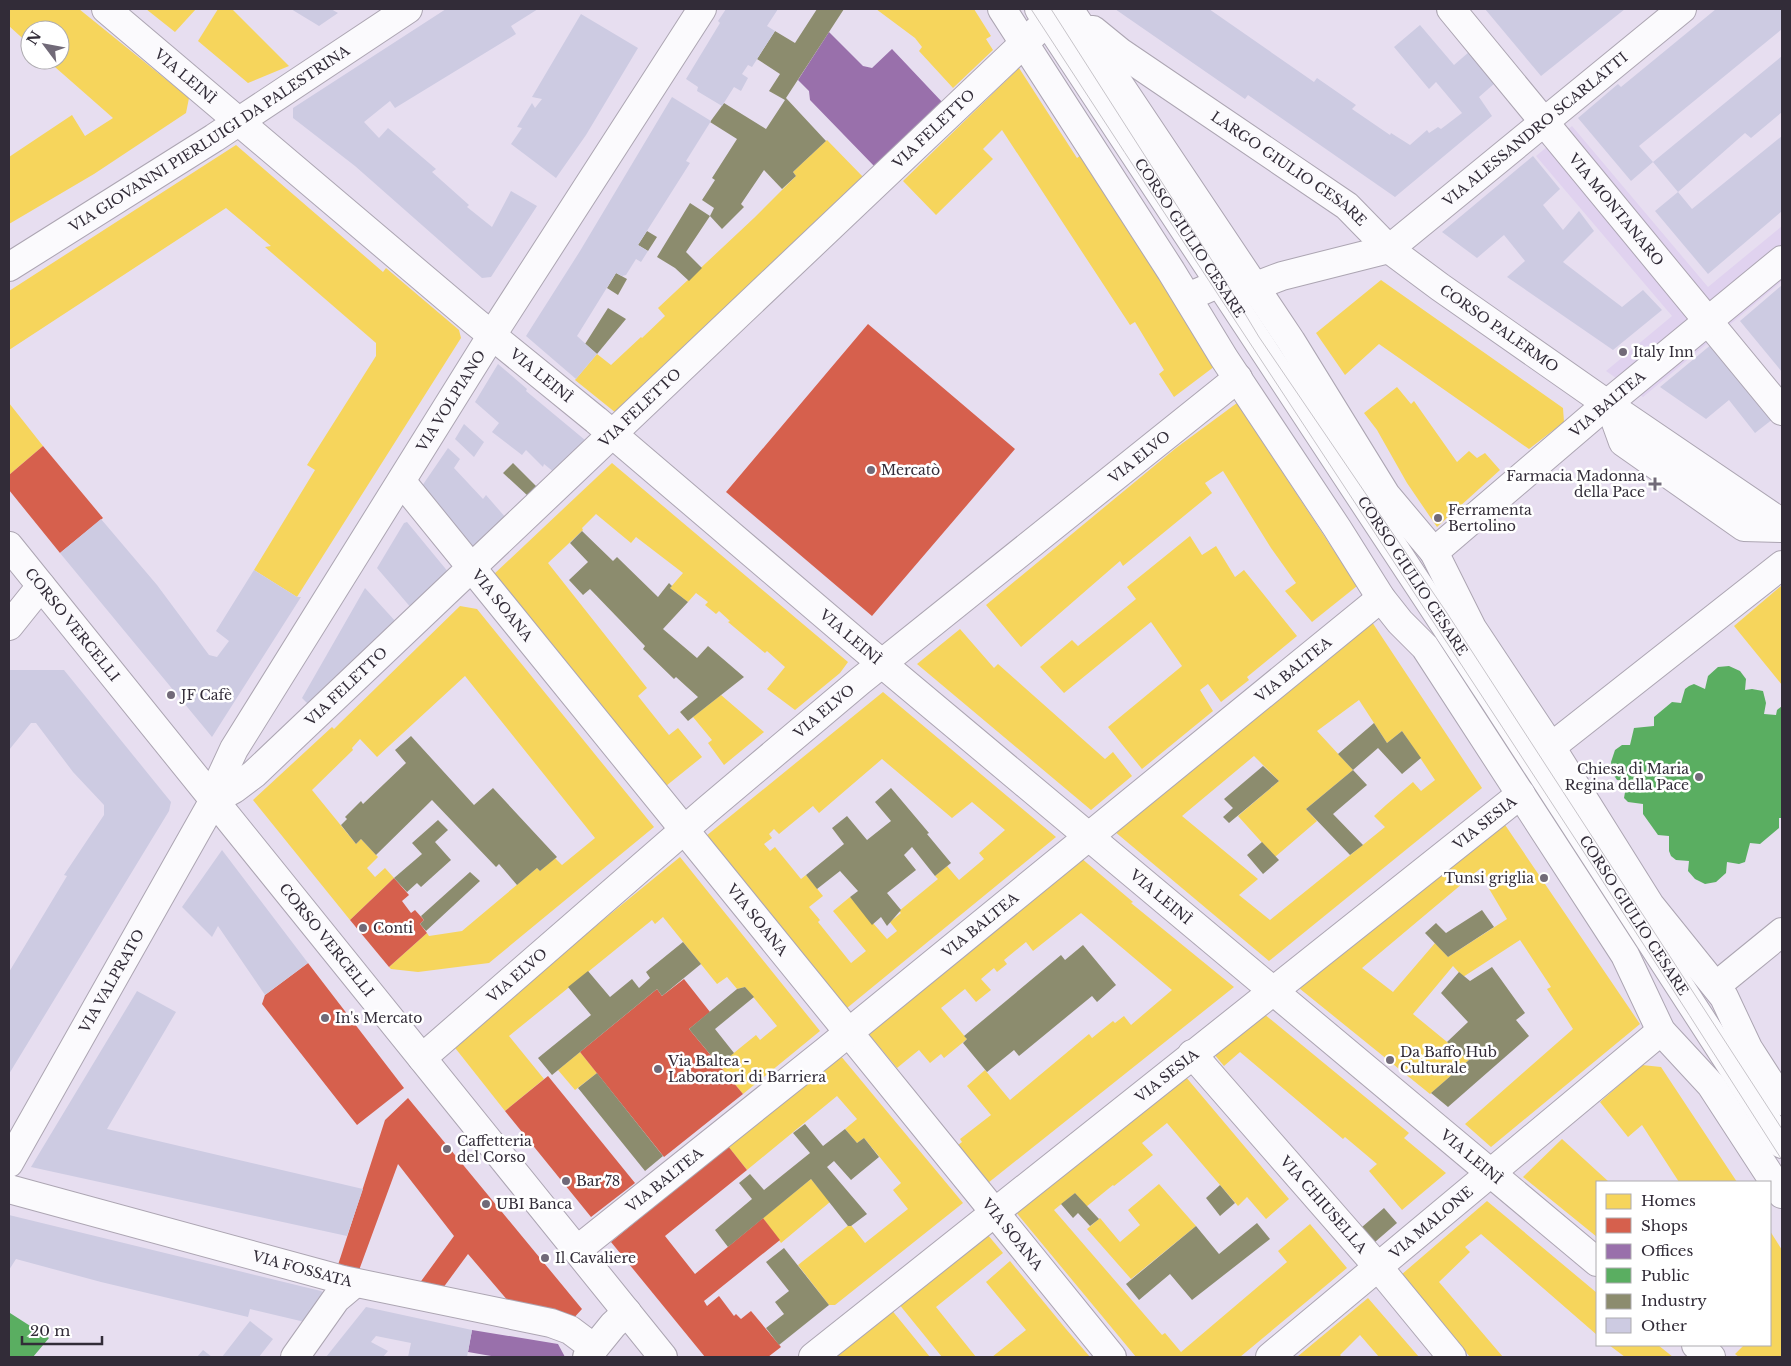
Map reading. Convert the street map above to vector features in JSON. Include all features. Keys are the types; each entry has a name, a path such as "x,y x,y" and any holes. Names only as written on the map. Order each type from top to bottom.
{"street":[{"name":"VIA LEINÌ","path":"106,9 1596,1261"},
{"name":"VIA GIOVANNI PIERLUIGI DA PALESTRINA","path":"9,267 239,121 408,9"},
{"name":"VIA VOLPIANO","path":"214,800 221,777 234,749 492,335 702,9"},
{"path":"1002,9 1188,297 1238,378"},
{"name":"VIA MONTANARO","path":"1451,9 1545,120 1782,411"},
{"name":"VIA ALESSANDRO SCARLATTI","path":"1389,249 1682,9"},
{"path":"1062,16 1253,287"},
{"name":"VIA FELETTO","path":"214,800 234,789 254,774 1025,43 1062,16"},
{"name":"LARGO GIULIO CESARE","path":"1062,16 1120,52 1347,206 1389,249"},
{"name":"CORSO GIULIO CESARE","path":"1062,16 1220,286 1493,698 1782,1144"},
{"path":"1188,297 1213,286 1253,287 1282,276 1389,249"},
{"name":"CORSO PALERMO","path":"1389,249 1608,405 1782,523"},
{"name":"VIA BALTEA","path":"1434,552 1782,260"},
{"name":"CORSO GIULIO CESARE","path":"1253,287 1321,389 1386,495 1434,552 1472,628 1551,747 1650,904 1717,986 1748,1048 1782,1101"},
{"name":"CORSO GIULIO CESARE","path":"1238,378 1381,598 1400,622 1425,647 1521,794 1625,955 1661,1031 1711,1085 1782,1194"},
{"name":"VIA ELVO","path":"422,1058 883,663 1238,378"},
{"path":"1608,405 1623,442 1744,527 1782,528"},
{"name":"VIA SOANA","path":"402,482 1112,1357"},
{"name":"CORSO VERCELLI","path":"9,546 664,1357"},
{"path":"1551,747 1782,566"},
{"path":"9,626 41,586"},
{"name":"VIA BALTEA","path":"577,1250 850,1032 1381,598"},
{"name":"VIA SESIA","path":"813,1357 1521,794"},
{"name":"VIA VALPRATO","path":"9,1163 214,800"},
{"path":"1717,986 1782,932"},
{"name":"VIA MALONE","path":"1270,1357 1661,1031"},
{"name":"VIA CHIUSELLA","path":"1192,1054 1379,1268 1452,1357"},
{"name":"VIA FOSSATA","path":"9,1190 355,1282 551,1323 570,1330 590,1353"},
{"path":"295,1357 336,1299 355,1282"},
{"path":"590,1353 627,1312"},
{"path":"1697,1346 1711,1357"}],"shaded area":[{"path":"1572,126 1708,287 1782,226 1782,281 1643,397 1606,371 1672,316 1536,156"}],"building: Homes":[{"path":"9,9 79,9 189,98 186,113 94,174 9,224 9,157 72,115 85,136 113,118 58,70 70,70 70,20 20,20 20,36 9,26"},
{"path":"146,9 196,9 175,32"},
{"path":"218,9 232,9 289,66 248,83 198,41"},
{"path":"876,9 974,9 991,36 986,39 993,50 953,88 919,51 922,47 915,38"},
{"path":"1019,68 1077,158 1081,155 1219,363 1174,397 1159,374 1164,370 1135,322 1130,325 1002,130 983,149 993,159 936,215 903,181"},
{"path":"827,140 865,179 616,413 575,380 597,354 611,365 642,338 665,316 658,308 754,218 796,176 793,172"},
{"path":"236,145 383,272 386,268 459,330 461,338 297,597 254,570 315,470 307,465 376,356 376,343 265,247 271,246 226,208 9,350 9,291"},
{"path":"1381,280 1563,408 1564,422 1529,449 1379,344 1345,375 1316,333"},
{"path":"1397,387 1411,404 1414,401 1457,462 1469,451 1477,458 1485,453 1500,470 1437,527 1407,483 1377,430 1364,413"},
{"path":"9,403 43,446 9,475"},
{"path":"1237,403 1357,586 1312,622 1285,591 1296,583 1271,548 1223,471 1205,483 1212,493 1123,566 1120,561 1021,647 986,605 1176,448"},
{"path":"612,463 848,662 840,673 795,710 767,689 785,667 728,622 730,621 719,611 716,614 705,605 708,602 696,593 688,602 670,588 683,573 636,537 631,543 596,514 582,528 583,530 548,563 647,688 638,696 669,735 678,728 702,757 666,786 493,575"},
{"path":"1190,536 1202,555 1216,546 1235,577 1244,570 1297,636 1247,677 1249,680 1221,702 1208,684 1200,690 1213,711 1142,769 1108,727 1182,666 1151,622 1064,693 1040,667 1072,640 1078,646 1136,599 1127,587"},
{"path":"1781,586 1782,588 1782,685 1734,626"},
{"path":"460,606 477,609 654,827 489,963 418,972 391,969 389,967 427,933 429,936 462,931 537,868 540,871 555,858 562,865 595,838 465,676 377,757 360,739 352,748 353,750 312,790 356,844 361,839 378,857 367,868 375,877 385,868 394,878 350,920 253,800 332,727 334,729"},
{"path":"1372,622 1482,788 1269,961 1114,831","holes":["1359,700 1387,743 1402,731 1435,780 1421,791 1413,782 1374,816 1385,827 1270,920 1239,895 1258,879 1182,816 1254,756 1279,781 1238,816 1275,857 1317,821 1306,809 1353,770 1317,731"]},
{"path":"960,629 994,668 998,664 1105,759 1113,752 1132,776 1091,810 917,664"},
{"path":"883,692 1056,837 847,1008 706,836","holes":["882,759 952,818 972,802 1005,830 979,853 984,859 959,880 947,866 935,876 938,879 899,911 901,913 890,922 897,931 887,939 850,897 833,911 866,951 851,963 818,922 820,920 809,907 823,896 806,875 801,879 775,847 770,851 764,844 772,838 769,834 774,829 779,834 813,806 819,813"]},
{"path":"721,695 764,732 724,765 708,743 712,740 693,717"},
{"path":"1499,816 1640,1024 1491,1147 1465,1124 1573,1029 1547,989 1551,987 1520,940 1463,977 1453,966 1413,1014 1469,1060 1430,1094 1294,984","holes":["1481,868 1492,885 1488,887 1507,919 1448,957 1435,943 1393,992 1362,968"]},
{"path":"680,857 820,1031 743,1094 719,1065 756,1035 760,1040 777,1026 745,987 737,989 727,977 717,984 663,917 655,924 652,920 509,1036 544,1079 505,1111 452,1044"},
{"path":"1081,858 1133,902 1131,903 1234,987 988,1183 958,1145 962,1142 960,1139 991,1115 967,1086 985,1070 1010,1100 1089,1034 1092,1038 1113,1021 1115,1023 1124,1016 1131,1025 1172,990 1081,913 1033,951 1026,942 1004,960 1007,964 997,972 994,968 981,979 991,990 976,1002 965,989 941,1008 967,1039 944,1058 941,1054 930,1063 919,1050 897,1068 867,1032"},
{"path":"1258,1009 1409,1133 1404,1138 1446,1173 1402,1210 1369,1171 1377,1164 1345,1137 1343,1139 1240,1052 1224,1066 1209,1048"},
{"path":"580,1052 597,1073 575,1090 558,1070"},
{"path":"840,1055 963,1203 835,1305 829,1305 798,1265 850,1224 865,1243 908,1209 893,1190 901,1183 864,1138 857,1143 845,1129 857,1119 837,1096 747,1170 727,1145"},
{"path":"1642,1065 1661,1067 1736,1181 1678,1181 1642,1125 1628,1137 1600,1102"},
{"path":"1180,1070 1289,1199 1266,1219 1247,1197 1238,1206 1167,1123 1142,1143 1153,1155 1114,1186 1086,1207 1075,1193 1054,1210 1162,1335 1165,1333 1181,1352 1287,1262 1278,1251 1310,1224 1347,1268 1240,1357 1136,1357 1010,1205"},
{"path":"1562,1139 1608,1181 1596,1181 1596,1236 1523,1177"},
{"path":"811,1179 830,1202 781,1243 763,1218"},
{"path":"1159,1184 1196,1226 1131,1279 1087,1229 1100,1218 1120,1242 1140,1225 1128,1210"},
{"path":"1487,1201 1596,1292 1596,1334 1481,1234 1465,1247 1470,1252 1439,1282 1503,1357 1470,1357 1401,1275"},
{"path":"982,1228 1003,1253 936,1307 976,1357 942,1357 894,1298"},
{"path":"1771,1233 1782,1250 1782,1357 1739,1357 1735,1354 1743,1346 1771,1346"},
{"path":"1010,1261 1090,1357 992,1357 1026,1330 986,1282"},
{"path":"1368,1298 1419,1357 1379,1357 1360,1335 1340,1355 1342,1357 1297,1357"},
{"path":"886,1303 930,1357 817,1357"},
{"path":"1610,1346 1659,1346 1673,1357 1625,1357"}],"building: Shops":[{"name":"Mercatò","path":"868,324 1015,449 872,616 726,492"},
{"path":"43,446 103,518 60,553 9,490 9,475"},
{"path":"394,878 409,895 402,901 411,913 415,910 424,920 420,924 427,933 389,967 350,920"},
{"path":"308,963 404,1088 357,1125 262,1004 265,995"},
{"name":"Via Baltea - Laboratori di Barriera","path":"684,979 710,1012 689,1029 743,1094 664,1157 580,1052 657,989 662,996"},
{"path":"548,1076 635,1183 591,1217 505,1111"},
{"path":"408,1098 582,1309 571,1321 509,1302 468,1254 443,1288 419,1284 454,1236 398,1164 358,1273 337,1268 385,1120"},
{"path":"728,1146 747,1170 665,1236 695,1274 763,1218 780,1240 704,1301 707,1306 719,1296 734,1316 736,1314 741,1319 751,1311 781,1347 768,1357 705,1357 611,1242"}],"building: Offices":[{"path":"829,32 863,66 872,68 892,49 943,103 875,167 810,100 809,91 798,80"},
{"path":"472,1330 558,1344 565,1357 497,1357 468,1352"}],"building: Public":[{"name":"Chiesa di Maria Regina della Pace","path":"1729,666 1740,671 1746,679 1745,690 1763,691 1766,703 1764,714 1776,715 1777,710 1782,706 1782,818 1779,818 1779,828 1760,844 1750,843 1745,862 1739,864 1727,862 1726,873 1716,882 1705,884 1695,879 1688,871 1689,861 1676,860 1671,856 1669,836 1658,835 1643,814 1643,804 1628,802 1624,798 1627,781 1617,780 1613,774 1611,762 1615,750 1622,745 1630,745 1634,728 1654,726 1654,717 1672,702 1681,703 1685,689 1694,684 1705,689 1708,676 1718,667"},
{"path":"10,1313 49,1338 33,1357 9,1357"}],"building: Industry":[{"path":"817,9 844,9 786,98 826,141 793,172 796,176 782,189 764,170 741,204 744,207 722,229 710,216 714,208 702,200 715,180 712,178 737,139 710,122 724,103 766,129 785,100 769,91 780,74 757,59 775,31 795,43"},
{"path":"690,203 710,216 686,252 702,268 689,281 675,268 657,257"},
{"path":"647,231 657,237 648,251 638,245"},
{"path":"616,273 627,279 618,295 607,288"},
{"path":"608,308 626,319 597,354 585,344"},
{"path":"513,463 537,487 528,496 503,473"},
{"path":"582,531 613,561 617,557 658,597 669,583 672,586 670,588 688,602 663,629 697,658 708,646 744,677 688,721 680,712 698,697 676,677 674,679 643,649 645,646 590,589 583,595 569,580 588,562 570,543"},
{"path":"1374,723 1387,743 1402,731 1421,758 1402,774 1378,748 1353,770 1338,754"},
{"path":"411,736 474,805 493,788 557,857 540,871 537,868 517,885 499,864 496,867 432,800 376,855 361,839 356,844 341,825 347,819 345,817 361,801 363,804 406,763 395,750"},
{"path":"1263,766 1279,781 1229,823 1223,817 1233,808 1224,799"},
{"path":"1353,770 1367,785 1333,814 1363,845 1350,855 1306,809"},
{"path":"891,788 929,833 927,834 951,863 935,876 912,847 904,855 916,870 887,893 901,910 887,926 881,917 872,925 850,897 858,891 840,871 817,889 806,875 844,844 832,828 847,816 867,840 891,821 875,802"},
{"path":"438,820 448,830 435,842 451,860 421,887 417,883 407,892 394,878 422,854 412,843"},
{"path":"1262,842 1279,860 1263,874 1247,855"},
{"path":"470,872 480,881 426,931 420,924 424,920 421,916"},
{"path":"1482,910 1494,927 1448,957 1425,933 1436,923 1446,933"},
{"path":"683,942 701,964 662,996 657,989 552,1075 538,1058 591,1015 568,987 588,971 610,997 632,979 639,988 650,978 646,972"},
{"path":"1083,945 1116,985 1097,1002 1092,996 1019,1056 1014,1050 987,1072 963,1043 967,1039 964,1036 1061,955 1065,960"},
{"path":"1492,967 1525,1013 1516,1020 1529,1036 1448,1107 1431,1093 1469,1060 1447,1042 1468,1022 1441,993 1459,972 1470,981"},
{"path":"745,987 754,997 715,1029 734,1053 719,1065 689,1029 737,989"},
{"path":"597,1073 663,1156 645,1171 578,1088"},
{"path":"805,1124 823,1146 845,1129 857,1143 864,1138 879,1157 851,1180 834,1161 827,1167 867,1214 851,1226 848,1226 811,1179 728,1247 715,1230 752,1199 739,1183 750,1174 764,1190 810,1153 793,1133"},
{"path":"1220,1185 1235,1203 1220,1216 1206,1198"},
{"path":"1075,1193 1099,1219 1090,1226 1078,1213 1073,1218 1061,1204"},
{"path":"1384,1208 1397,1223 1375,1242 1362,1227"},
{"path":"1257,1223 1270,1239 1192,1300 1170,1274 1139,1300 1126,1284 1196,1226 1219,1254"},
{"path":"784,1248 829,1305 779,1345 766,1328 784,1314 775,1302 789,1291 766,1262"}],"building: Other":[{"path":"291,9 331,9 338,13 319,26"},
{"path":"446,9 538,9 511,26 516,34 395,108 390,101 364,122 379,138 388,128 436,169 432,172 469,205 467,207 492,227 511,191 537,206 491,277 482,278 355,166 293,118 293,108"},
{"path":"726,9 778,9 767,26 775,31 752,67 748,65 742,74 748,78 741,91 734,87 722,106 697,91 698,87 686,79 720,23 718,21"},
{"path":"1115,9 1209,9 1314,82 1317,78 1356,105 1352,109 1390,135 1391,133 1410,145 1427,130 1429,133 1438,127 1441,129 1462,113 1436,82 1429,89 1394,47 1420,25 1454,65 1469,52 1495,83 1479,97 1492,116 1395,197 1248,95 1245,99"},
{"path":"1485,9 1625,9 1541,76"},
{"path":"1716,9 1782,9 1782,29 1639,146 1653,162 1631,181 1578,118 1618,84 1621,87"},
{"path":"581,14 638,48 586,135 556,178 511,144 522,128 517,127 532,103 535,108 542,99 532,97"},
{"path":"1782,56 1782,112 1751,138 1745,133 1678,192 1653,162"},
{"path":"672,97 711,121 686,161 690,163 638,245 648,251 641,262 636,259 626,275 622,276 616,273 577,336 597,354 576,379 526,336 580,251"},
{"path":"1782,136 1782,211 1708,274 1655,211 1678,192 1692,209"},
{"path":"1533,156 1560,189 1543,205 1563,230 1579,211 1594,231 1563,262 1622,307 1643,290 1662,310 1613,350 1507,277 1525,261 1504,235 1477,258 1442,232"},
{"path":"1782,285 1782,372 1740,321"},
{"path":"1718,339 1778,415 1755,433 1729,400 1706,419 1660,387"},
{"path":"498,364 527,389 526,391 585,440 585,444 555,473 544,464 543,467 526,450 522,455 492,432 499,423 475,402"},
{"path":"464,424 484,442 474,457 455,439"},
{"path":"448,448 460,459 454,468 483,499 486,495 506,518 474,548 422,486"},
{"path":"101,519 157,585 209,655 217,657 229,641 216,631 254,570 297,597 301,597 212,737 60,553"},
{"path":"407,522 449,573 412,609 377,568 404,523"},
{"path":"365,588 397,623 310,706 302,698"},
{"path":"9,670 64,670 171,802 169,811 9,1074 9,972 67,876 64,875 104,815 104,805 73,772 36,723 31,723 9,750"},
{"path":"222,850 308,963 265,995 218,926 212,937 182,907"},
{"path":"137,991 176,1012 107,1129 363,1189 347,1236 31,1167"},
{"path":"9,1215 321,1291 328,1296 309,1323 250,1309 248,1317 101,1282 16,1259 9,1270"},
{"path":"366,1307 472,1330 467,1357 408,1357 411,1343 376,1336 371,1342 388,1351 383,1357 326,1357"},
{"path":"250,1321 273,1339 259,1357 222,1357"},
{"path":"203,1350 212,1357 197,1357"}],"tram line":[{"path":"1031,9 1502,727 1782,1160"},
{"path":"1051,9 1259,337 1447,613 1782,1129"}],"place":[{"name":"Italy Inn","path":"1623,352"},
{"name":"Mercatò","path":"871,470"},
{"name":"Farmacia Madonna della Pace","path":"1655,484"},
{"name":"Ferramenta Bertolino","path":"1438,518"},
{"name":"JF Cafè","path":"171,695"},
{"name":"Chiesa di Maria Regina della Pace","path":"1699,777"},
{"name":"Tunsi griglia","path":"1544,878"},
{"name":"Conti","path":"363,928"},
{"name":"In's Mercato","path":"325,1018"},
{"name":"Da Baffo Hub Culturale","path":"1390,1060"},
{"name":"Via Baltea - Laboratori di Barriera","path":"658,1069"},
{"name":"Caffetteria del Corso","path":"447,1149"},
{"name":"Bar 78","path":"566,1181"},
{"name":"UBI Banca","path":"486,1204"},
{"name":"Il Cavaliere","path":"545,1258"}]}
